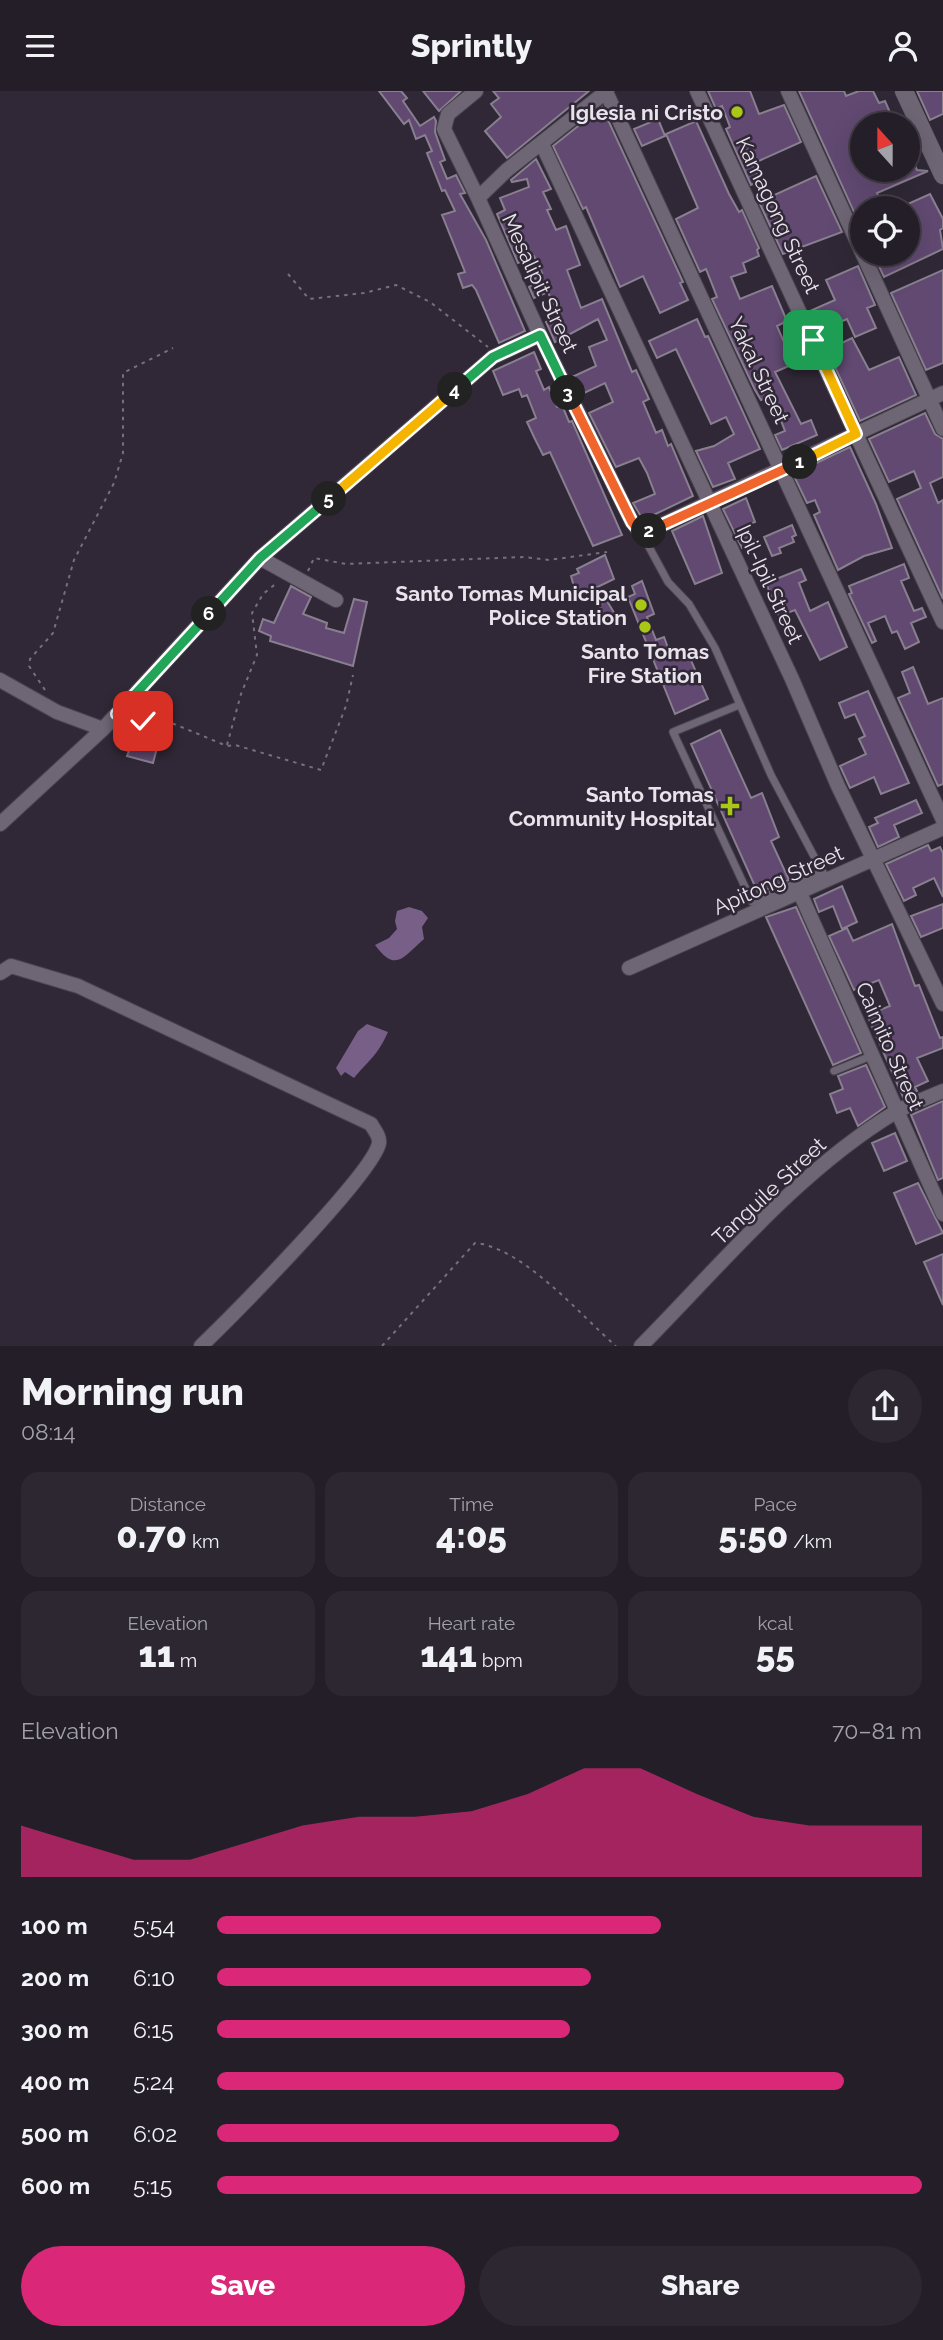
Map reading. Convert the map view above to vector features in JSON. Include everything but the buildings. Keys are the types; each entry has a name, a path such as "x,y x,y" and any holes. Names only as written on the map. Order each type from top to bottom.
{"main road":[{"path":"904,91 943,175"}],"street":[{"path":"476,91 448,114 444,129 478,198"},
{"name":"Mesalipit Street","path":"606,91 478,198 540,335 632,522 642,534"},
{"name":"Yakal Street","path":"606,91 943,820"},
{"name":"Kamagong Street","path":"697,91 943,622"},
{"path":"788,91 943,429"},
{"name":"Ipil-Ipil Street","path":"542,144 838,786 943,1004"},
{"path":"0,824 103,729 260,558 493,357 540,335"},
{"path":"642,534 943,393"},
{"path":"260,558 336,600"},
{"path":"0,680 57,712 103,729"},
{"name":"Apitong Street","path":"629,968 800,893 825,877 875,860 943,828"},
{"name":"Caimito Street","path":"800,893 895,1112 943,1214"},
{"path":"0,973 11,966 78,986 370,1124 378,1137 379,1145 359,1176 276,1270 201,1346"},
{"name":"Tanguile Street","path":"640,1346 792,1193 858,1138 895,1112 943,1091"}],"lane":[{"path":"642,534 668,582 689,604 715,648 771,775 825,877 752,902 673,732 739,705"},
{"path":"834,1071 871,1056"}],"path":[{"path":"288,274 309,299 353,295 396,285 430,302 486,342 493,357"},
{"path":"45,691 29,666 30,659 53,633 74,560 114,483 123,453 123,373 173,348"},
{"path":"227,746 240,694 257,655 252,613 263,594 297,578 314,558 346,564 524,557 549,560 607,552"},
{"path":"117,714 126,719 162,719 227,746 234,745 321,770 346,706 353,675"},
{"path":"382,1346 475,1243 495,1248 517,1262 553,1289 616,1346"}],"shaded area":[{"path":"409,907 422,911 428,918 422,927 424,939 400,959 389,959 375,945 389,938 397,929 397,911"},
{"path":"367,1024 388,1032 373,1057 354,1078 345,1072 341,1076 336,1068 358,1031"}],"place":[{"name":"Iglesia ni Cristo","path":"737,112"},
{"name":"Santo Tomas Municipal Police Station","path":"641,605"},
{"name":"Santo Tomas Fire Station","path":"645,627"},
{"name":"Santo Tomas Community Hospital","path":"730,806"}],"route":[{"path":"143,721 126,719 117,714 260,558 493,357 540,335 632,522 642,534 856,434 813,340"}]}
